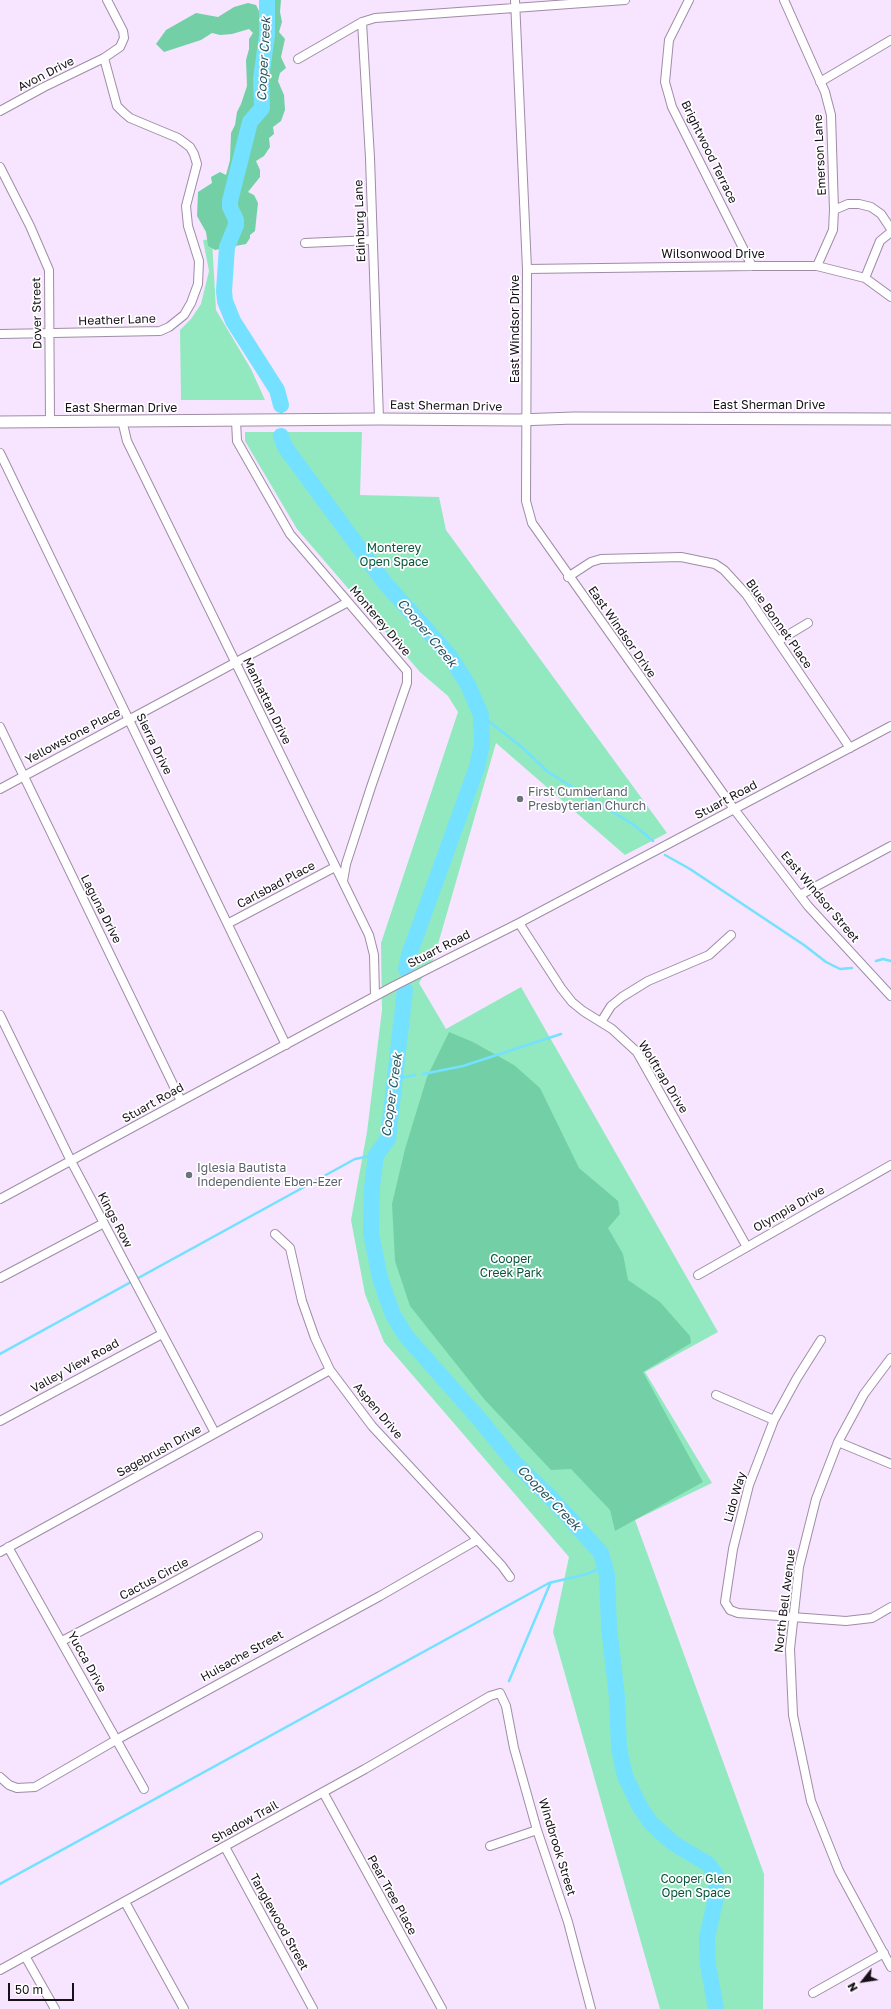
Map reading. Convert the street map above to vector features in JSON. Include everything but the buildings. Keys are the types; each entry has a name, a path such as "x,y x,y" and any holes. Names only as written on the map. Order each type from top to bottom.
{"main road":[{"name":"East Sherman Drive","path":"0,422 379,419 526,420 574,418 891,419"}],"street":[{"path":"104,58 120,47 124,38 123,31 107,0"},
{"path":"298,59 362,22 375,18 515,4 624,0"},
{"name":"Brightwood Terrace","path":"688,0 669,40 665,82 672,106 752,266"},
{"name":"Emerson Lane","path":"784,0 825,92 831,115 834,210 833,230 817,266"},
{"name":"East Windsor Drive","path":"515,4 528,269 526,501 532,523 568,577 734,809"},
{"name":"Edinburg Lane","path":"362,22 370,158 379,419"},
{"path":"820,82 891,40"},
{"name":"Avon Drive","path":"0,111 44,87 104,58"},
{"name":"Heather Lane","path":"0,334 160,331 169,327 184,315 191,304 198,284 199,261 188,226 186,206 197,164 194,154 190,147 178,138 130,118 117,106 104,58"},
{"name":"Dover Street","path":"0,167 30,226 49,270 50,422"},
{"path":"834,210 848,204 859,204 871,207 881,214 891,229"},
{"path":"865,278 880,241 891,232"},
{"path":"305,244 372,240"},
{"name":"Wilsonwood Drive","path":"528,269 817,266 865,278 891,297"},
{"name":"Manhattan Drive","path":"122,420 127,441 369,935 374,955 375,996"},
{"name":"Monterey Drive","path":"236,420 237,441 290,534 407,672 407,683 346,864 343,881"},
{"name":"Sierra Drive","path":"0,453 229,923 286,1044"},
{"name":"Blue Bonnet Place","path":"568,577 591,562 602,559 681,557 716,564 724,570 746,594 850,748"},
{"name":"Yellowstone Place","path":"0,789 348,602"},
{"path":"778,641 808,624"},
{"name":"Stuart Road","path":"0,1199 375,996 520,923 891,726"},
{"name":"Laguna Drive","path":"0,727 181,1101"},
{"name":"East Windsor Street","path":"734,809 800,895 891,996"},
{"path":"800,895 891,846"},
{"name":"Carlsbad Place","path":"229,923 335,867"},
{"name":"Wolftrap Drive","path":"520,923 561,988 572,1002 583,1012 601,1022 624,1039 637,1052 747,1247"},
{"path":"601,1022 611,1006 622,997 648,981 709,955 732,935"},
{"name":"Kings Row","path":"0,1015 71,1161 215,1433"},
{"name":"Olympia Drive","path":"698,1275 891,1165"},
{"path":"0,1278 104,1223"},
{"name":"Aspen Drive","path":"274,1234 290,1248 302,1301 315,1338 330,1370 372,1426 510,1577"},
{"name":"Valley View Road","path":"0,1421 162,1334"},
{"name":"Lido Way","path":"793,1617 738,1613 730,1610 725,1602 733,1549 749,1485 774,1420 797,1378 821,1340"},
{"name":"North Bell Avenue","path":"891,1358 864,1394 830,1458 810,1520 799,1567 790,1649 793,1715 810,1795 819,1824 839,1871 891,1967"},
{"name":"Sagebrush Drive","path":"0,1552 330,1370"},
{"path":"716,1395 774,1420"},
{"path":"838,1442 891,1464"},
{"name":"Cactus Circle","path":"62,1641 258,1536"},
{"name":"Huisache Street","path":"0,1777 8,1785 17,1788 35,1786 116,1740 380,1596 477,1540"},
{"name":"Yucca Drive","path":"8,1547 144,1789"},
{"path":"793,1617 859,1620 872,1618 891,1607"},
{"name":"Shadow Trail","path":"0,1970 225,1847 490,1696 500,1693"},
{"name":"Windbrook Street","path":"500,1693 506,1706 514,1748 537,1830 568,1922 591,2009"},
{"name":"Pear Tree Place","path":"322,1792 442,2009"},
{"path":"490,1846 537,1830"},
{"name":"Tanglewood Street","path":"225,1847 313,2009"},
{"path":"125,1902 184,2009"},
{"path":"813,1993 884,1954"},
{"path":"25,1956 55,2009"}],"green space":[{"path":"268,0 281,0 280,12 282,22 279,32 285,39 281,57 286,68 280,73 278,81 284,95 285,110 281,121 273,127 274,134 269,138 270,147 264,156 256,161 260,170 260,177 248,192 254,195 258,203 255,231 250,235 250,238 246,244 215,250 208,246 206,232 197,216 198,192 212,183 211,177 220,172 226,175 230,160 231,133 235,125 237,112 247,86 246,60 249,49 249,39 253,33 249,29 232,34 220,35 212,33 201,40 164,52 156,44 166,30 196,13 218,17 234,7 248,3 256,5 260,13 269,16"},
{"path":"212,239 216,310 251,369 265,400 181,400 180,330 191,319 201,304 209,271 203,240"},
{"path":"245,432 362,432 360,495 439,497 446,530 667,833 625,855 496,743 434,958 419,983 446,1029 521,987 718,1332 645,1372 712,1483 635,1520 764,1874 763,2009 660,2009 553,1632 569,1557 384,1342 365,1294 351,1220 367,1132 382,1010 381,943 458,712 448,696 420,672 297,529 245,441"},
{"name":"Cooper Creek Park","path":"449,1032 473,1042 514,1065 540,1088 579,1168 618,1201 620,1214 608,1228 623,1254 628,1280 660,1302 690,1336 691,1343 643,1372 703,1482 615,1531 610,1510 571,1469 551,1470 484,1399 410,1306 395,1261 392,1204 405,1149 427,1077"}],"waterway":[{"name":"Cooper Creek","path":"267,0 267,35 261,79 262,108 250,122 230,201 230,207 236,220 236,225 227,247 224,291 225,301 233,321 277,390 281,405"},
{"name":"Cooper Creek","path":"281,436 285,447 385,583 449,655 468,685 481,715 482,744 477,767 409,955 406,969"},
{"path":"481,715 523,748 548,772 634,825 653,841"},
{"path":"665,855 690,869 804,945 826,962 840,969 852,968"},
{"path":"876,961 883,959 891,961"},
{"name":"Cooper Creek","path":"405,990 388,1139 376,1155 372,1187 371,1233 380,1278 393,1315 406,1336 481,1421 515,1463 553,1500 601,1553 607,1575 609,1627 617,1697 619,1748 625,1776 640,1807 651,1823 673,1843 708,1864 716,1875 716,1897 707,1938 708,1965 716,2009"},
{"path":"423,1074 463,1066 561,1034"},
{"path":"396,1079 415,1075"},
{"path":"0,1354 355,1159 376,1155"},
{"path":"0,1884 549,1583 587,1574 599,1569 605,1562"},
{"path":"509,1681 550,1584"}],"place":[{"name":"First Cumberland Presbyterian Church","path":"520,799"},
{"name":"Iglesia Bautista Independiente Eben-Ezer","path":"189,1175"}],"park label":[{"name":"Monterey Open Space","path":"394,555"},
{"name":"Cooper Glen Open Space","path":"696,1886"}]}
